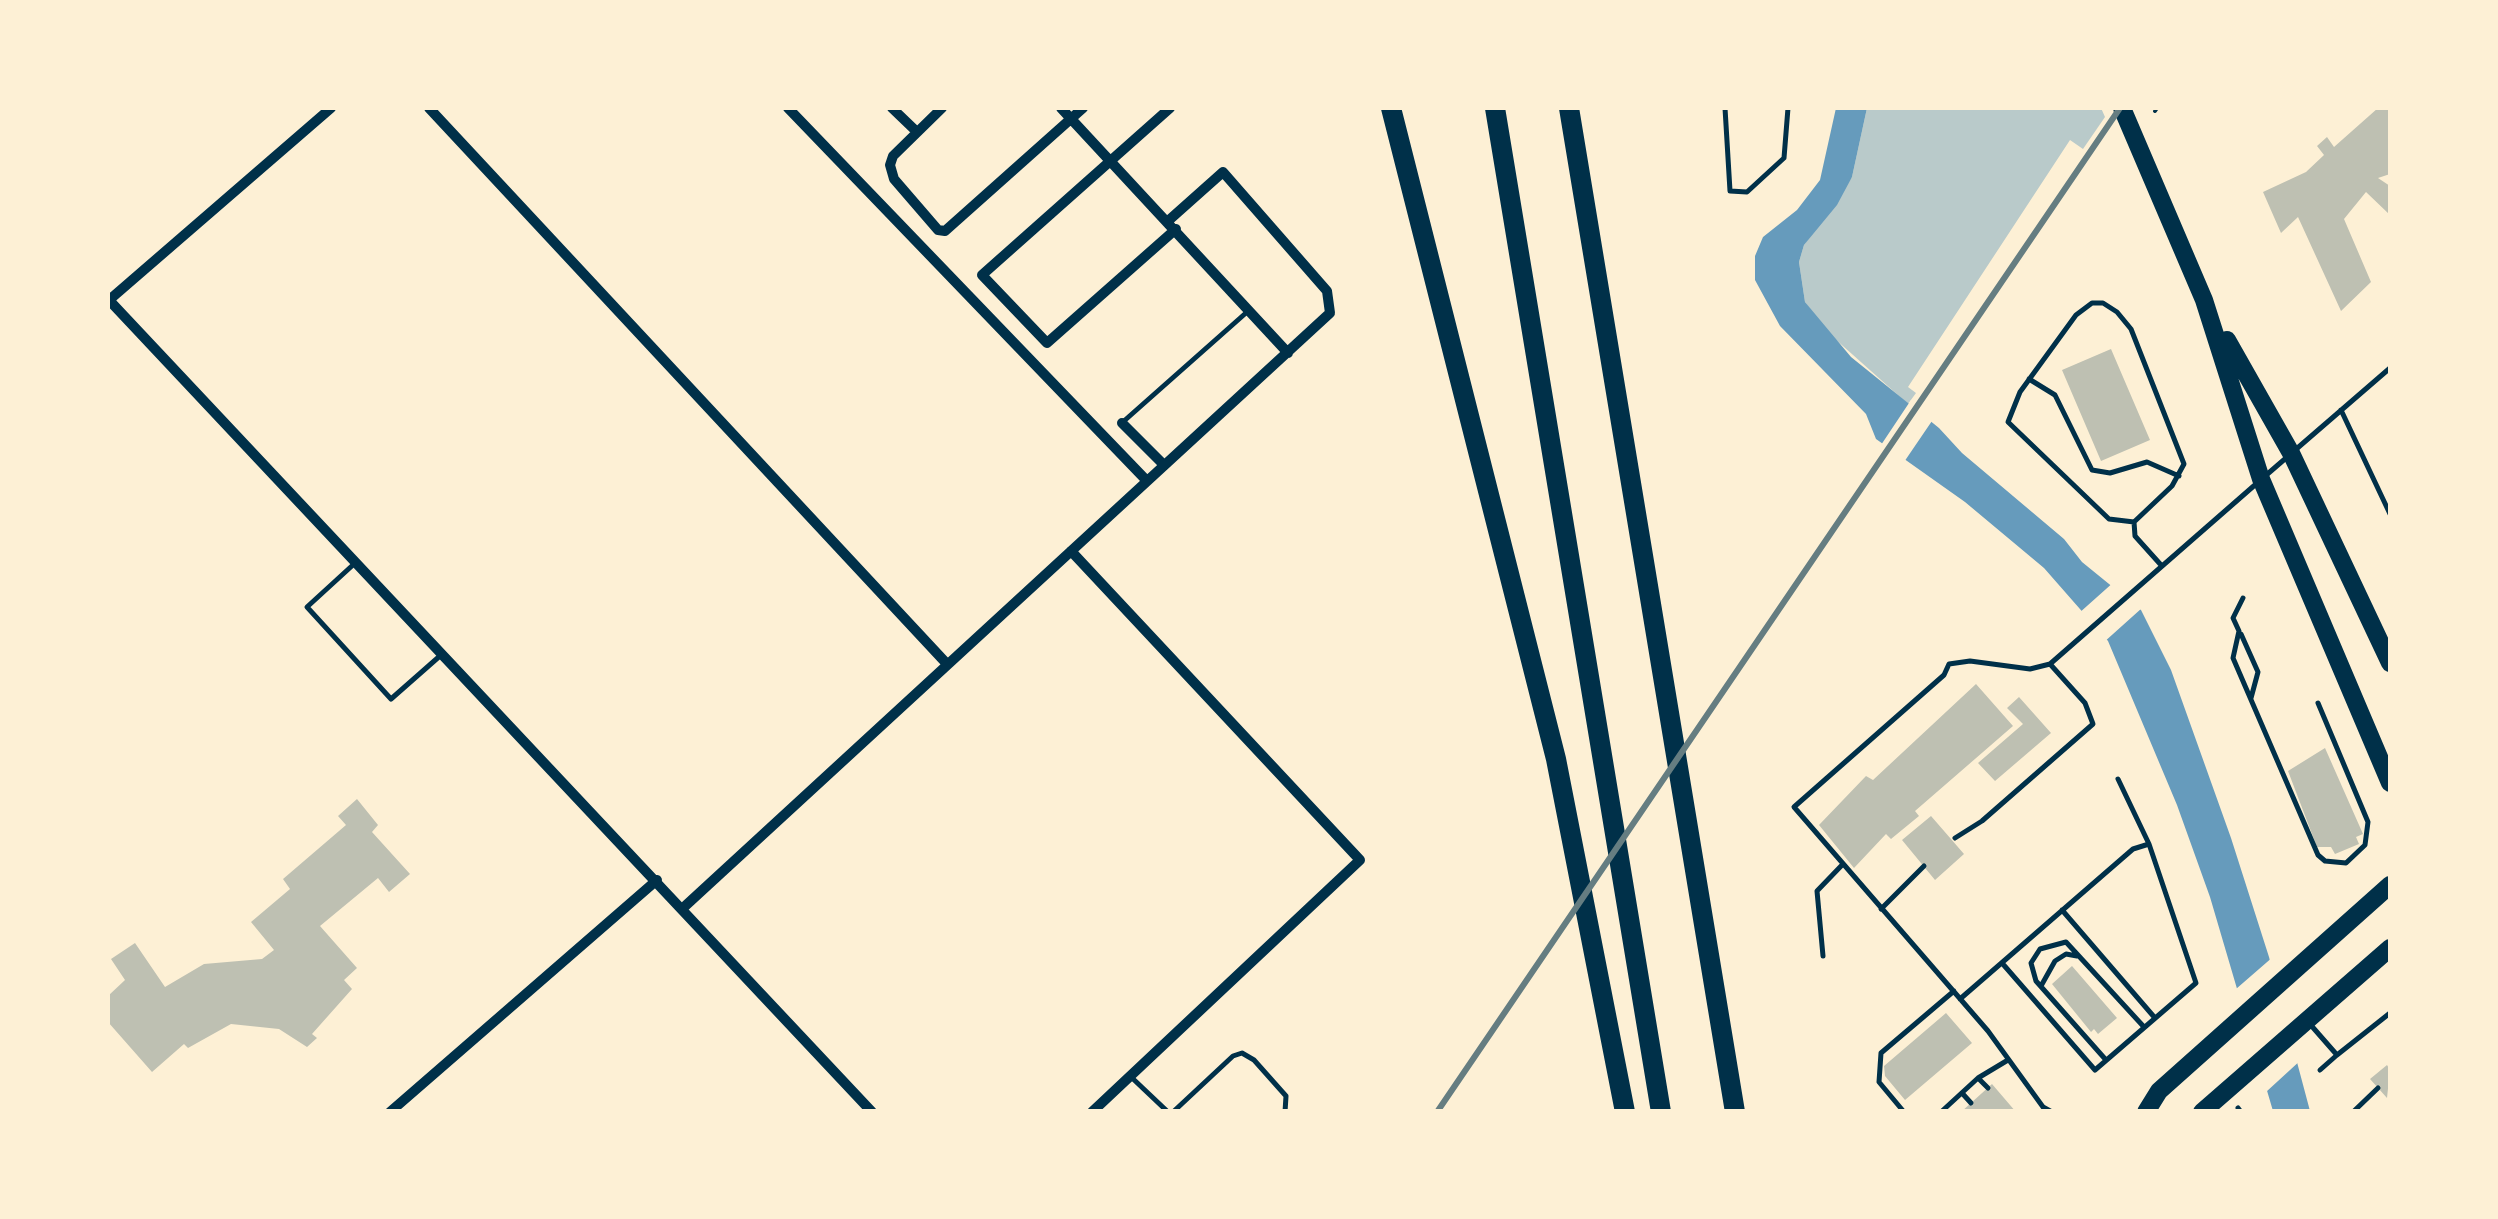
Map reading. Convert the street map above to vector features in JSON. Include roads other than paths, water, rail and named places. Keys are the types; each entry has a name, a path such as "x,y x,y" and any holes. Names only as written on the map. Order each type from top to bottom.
{"highway":[{"path":"1391,108 1556,759 1625,1112"},
{"path":"1495,108 1661,1112"},
{"path":"1568,108 1735,1112"}],"main road":[{"path":"2122,108 2204,300 2262,479 2390,783"},
{"path":"2204,300 2291,454 2390,663"},
{"path":"2146,1112 2160,1091 2390,885"},
{"path":"2202,1112 2390,948"}],"street":[{"path":"331,108 108,300 872,1112"},
{"path":"429,108 947,664"},
{"path":"788,108 1147,481"},
{"path":"892,108 916,132"},
{"path":"942,108 916,132 890,165 894,179 938,230 946,231 1082,108"},
{"path":"1062,108 1288,352"},
{"path":"683,908 1330,313 1331,298 1223,172 1047,343 982,274 1170,108"},
{"path":"1122,423 1164,466"},
{"path":"1071,551 1360,860 1092,1112"},
{"path":"390,1112 656,880"}],"lane":[{"path":"1725,108 1730,190 1746,192 1784,158 1788,108"},
{"path":"2134,522 2110,518 2008,422 2029,380 2076,315 2092,303 2103,303 2131,329 2184,464 2179,476 2134,522 2135,536 2161,565"},
{"path":"1122,423 1249,310"},
{"path":"2052,1112 2041,1110 1954,991 1794,807 1944,675 1949,664 1970,661 2030,669 2050,664 2390,368"},
{"path":"2029,380 2054,395 2092,470 2110,473 2147,462 2179,476"},
{"path":"2341,410 2390,514"},
{"path":"356,562 307,606 391,699 443,654"},
{"path":"2244,598 2234,618 2258,672 2250,699"},
{"path":"2240,631 2233,658 2318,856 2325,861 2346,863 2365,845 2368,822 2318,703"},
{"path":"1956,838 1982,822 2094,724 2085,704 2050,664"},
{"path":"2002,963 2095,1070 2196,983 2149,844 2118,779"},
{"path":"1960,999 2133,848 2149,844"},
{"path":"1823,956 1817,891 1843,864"},
{"path":"1881,909 1924,866"},
{"path":"2062,910 2155,1018"},
{"path":"2106,1060 2041,986 2032,963 2040,949 2054,942 2066,942 2144,1028"},
{"path":"2041,986 2055,961 2066,954 2080,956"},
{"path":"1904,1112 1879,1082 1881,1054 1954,991"},
{"path":"2320,1070 2390,1012"},
{"path":"2304,1024 2337,1055"},
{"path":"1130,1076 1170,1112 1242,1053 1254,1060 1286,1096 1285,1112"},
{"path":"1944,1111 1978,1078 2008,1060"},
{"path":"1978,1078 1988,1088"},
{"path":"2354,1112 2378,1088"},
{"path":"1962,1093 1971,1103"}],"water":[{"path":"1836,108 1867,108 1852,177 1837,205 1804,245 1799,262 1805,302 1851,357 1939,428 1962,453 2064,539 2082,562 2141,610 2171,670 2231,838 2269,957 2310,1111 2273,1111 2210,897 2177,805 2108,641 2044,568 1965,502 1876,439 1866,414 1780,326 1755,280 1755,256 1763,237 1797,210 1820,180"}],"railway":[{"path":"1437,1112 2120,108"}]}
